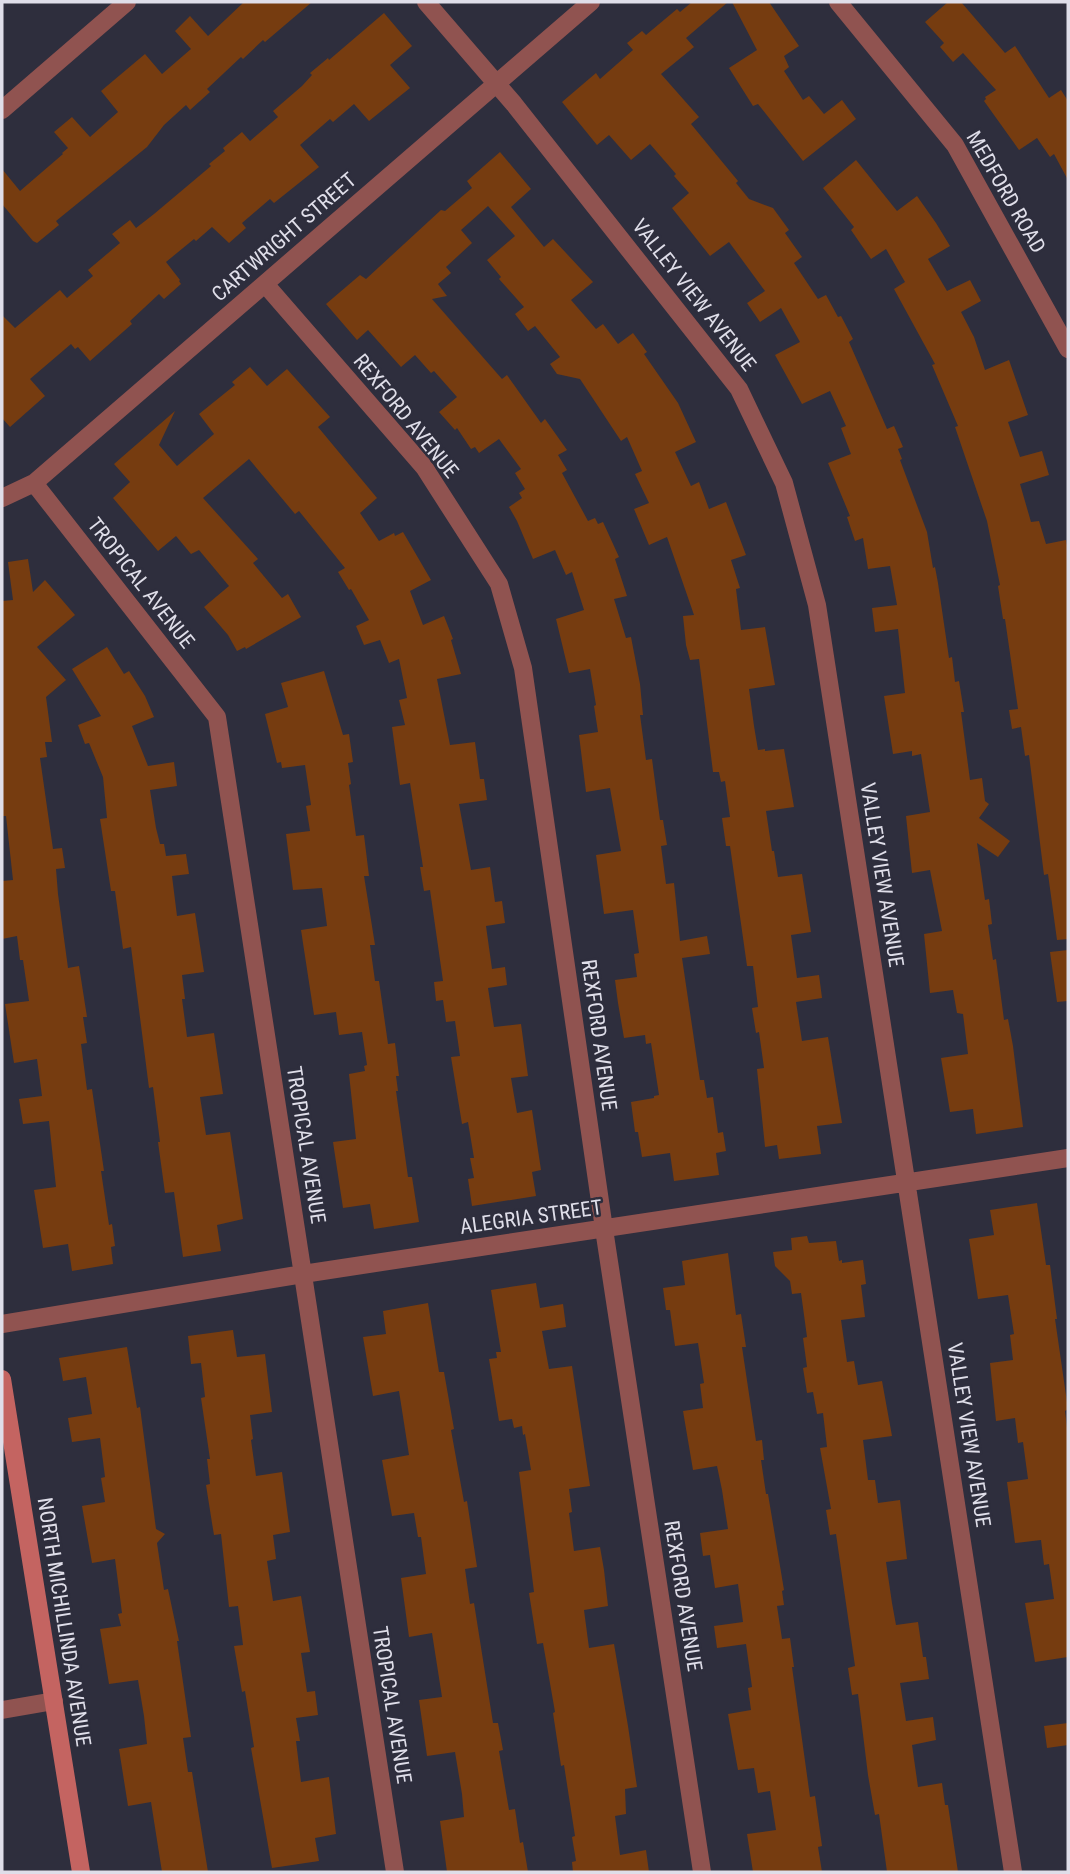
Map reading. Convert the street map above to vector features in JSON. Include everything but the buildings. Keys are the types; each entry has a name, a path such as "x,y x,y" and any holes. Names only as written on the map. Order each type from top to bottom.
{"street":[{"path":"2,110 127,2"},
{"name":"VALLEY VIEW AVENUE","path":"426,2 496,82 739,389 784,483 817,606 1013,1872"},
{"name":"CARTWRIGHT STREET","path":"2,498 34,484 591,2"},
{"name":"MEDFORD ROAD","path":"838,2 955,145 1068,349"},
{"name":"REXFORD AVENUE","path":"265,284 424,467 499,584 523,668 604,1229 702,1872"},
{"name":"TROPICAL AVENUE","path":"34,484 217,717 395,1872"},
{"name":"ALEGRIA STREET","path":"2,1324 303,1274 1068,1158"},
{"name":"NORTH MICHILLINDA AVENUE","path":"2,1379 81,1872"},
{"path":"2,1710 54,1701"}]}
